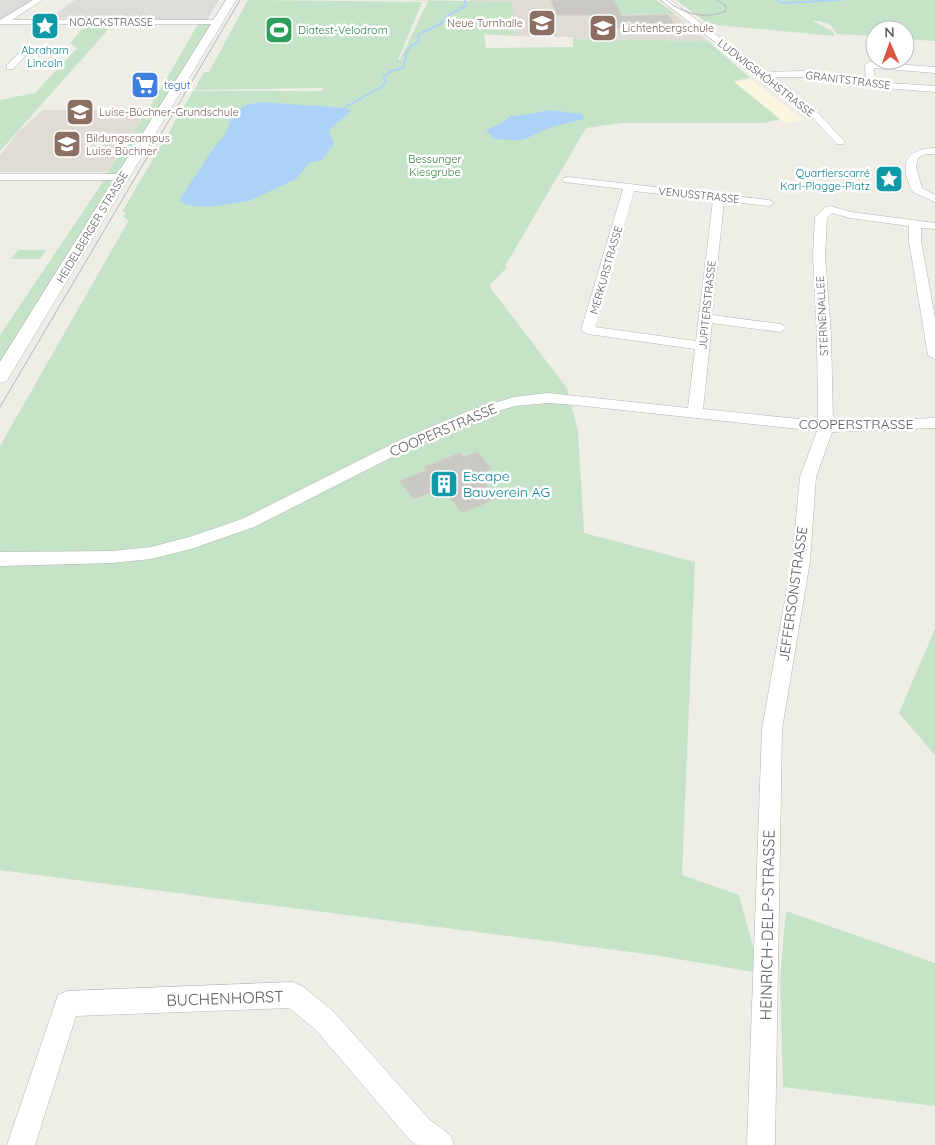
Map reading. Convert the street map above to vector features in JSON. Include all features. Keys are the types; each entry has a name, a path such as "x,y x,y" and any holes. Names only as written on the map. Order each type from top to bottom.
{"street":[{"name":"NOACKSTRASSE","path":"1,22 38,0"},
{"name":"HEIDELBERGER STRASSE","path":"0,377 122,177 142,149 231,0"},
{"name":"LUDWIGSHÖHSTRASSE","path":"665,0 816,116 840,142"},
{"name":"NOACKSTRASSE","path":"1,22 218,22"},
{"path":"0,67 12,67 21,56"},
{"path":"870,84 869,65 935,70"},
{"name":"GRANITSTRASSE","path":"762,76 802,74 870,84 935,89"},
{"path":"935,151 917,152 912,156 910,162 917,190 935,200"},
{"path":"0,177 122,177"},
{"path":"568,180 629,188"},
{"name":"VENUSSTRASSE","path":"629,188 769,203"},
{"name":"MERKURSTRASSE","path":"629,188 588,330 702,346"},
{"name":"JUPITERSTRASSE","path":"694,413 719,198"},
{"name":"STERNENALLEE","path":"826,426 824,335 819,256 822,217 830,209 850,215 915,224"},
{"path":"935,226 915,224 915,241 935,355"},
{"path":"705,318 780,328"},
{"name":"COOPERSTRASSE","path":"0,559 112,557 151,552 192,543 248,523 407,443 476,413 514,402 548,398 575,400 826,426 935,423"},
{"name":"JEFFERSONSTRASSE","path":"776,705 801,561 808,477 826,426"},
{"name":"HEINRICH-DELP-STRASSE","path":"761,1145 771,742 776,705"},
{"name":"BUCHENHORST","path":"21,1145 67,1004 293,995 324,1020 419,1129 440,1145"}],"shaded area":[{"path":"0,0 35,0 0,21"},
{"path":"75,0 219,0 207,20 49,18"},
{"name":"Lichtenbergschule","path":"468,0 657,0 708,41 515,36 514,19"},
{"path":"752,80 803,120 784,123 734,82"},
{"name":"Bildungscampus Luise Büchner","path":"43,110 147,110 107,172 0,172 0,156 18,132"}],"green space":[{"name":"Bessunger Kiesgrube","path":"248,0 422,2 398,60 400,60 428,1 409,0 512,2 515,36 484,34 486,48 573,47 573,39 708,41 750,78 733,81 780,119 764,123 622,123 586,128 505,266 507,267 489,286 567,388 578,431 584,533 695,562 682,875 739,895 760,973 654,955 0,870 0,446 129,220 123,217 126,213 122,212 193,91 323,91 323,88 194,90 204,72 209,72"},
{"path":"593,0 656,0 675,14 600,14"},
{"path":"676,0 935,0 935,41 915,40 915,20 865,20 865,35 837,34 824,22 813,21 832,31 835,36 717,25 706,22"},
{"path":"87,24 113,24 0,151 0,100 35,93 77,48 70,43"},
{"path":"198,24 211,24 74,247 0,362 0,335 103,182 162,87"},
{"path":"18,250 46,250 40,259 11,259"},
{"path":"935,629 935,755 899,713"},
{"path":"786,911 935,963 935,1106 783,1087 780,978"}],"water":[{"path":"261,102 344,108 351,111 329,130 334,144 322,160 309,163 296,179 249,201 208,207 186,205 179,200 226,133 231,120 243,106"},
{"path":"550,110 582,114 584,119 551,127 523,140 494,139 486,130 503,122 511,115 518,116"}],"building":[{"path":"551,0 614,0 622,16 668,15 681,33 627,34 623,28 598,29 592,15 557,15"},
{"name":"Escape Bauverein AG","path":"477,452 492,469 478,475 498,498 462,513 442,488 414,499 399,481 427,470 424,467 460,453 464,457"}],"waterway":[{"path":"344,108 383,86 386,81 383,77 391,71 403,68 406,58 405,54 411,46 419,42 418,35 440,24 450,14 466,6 465,0"},
{"path":"777,0 782,3 840,0"}],"tram line":[{"path":"0,407 240,0"},
{"path":"666,0 687,12 702,15 718,14 726,11 726,6 717,0"}],"place":[{"name":"Neue Turnhalle","path":"542,23"},
{"name":"Abraham Lincoln","path":"45,26"},
{"name":"Lichtenbergschule","path":"603,28"},
{"name":"Diatest-Velodrom","path":"279,30"},
{"name":"tegut","path":"145,85"},
{"name":"Luise-Büchner-Grundschule","path":"80,112"},
{"name":"Bildungscampus Luise Büchner","path":"67,144"},
{"name":"Quartierscarré Karl-Plagge-Platz","path":"889,179"},
{"name":"Escape Bauverein AG","path":"444,484"}]}
